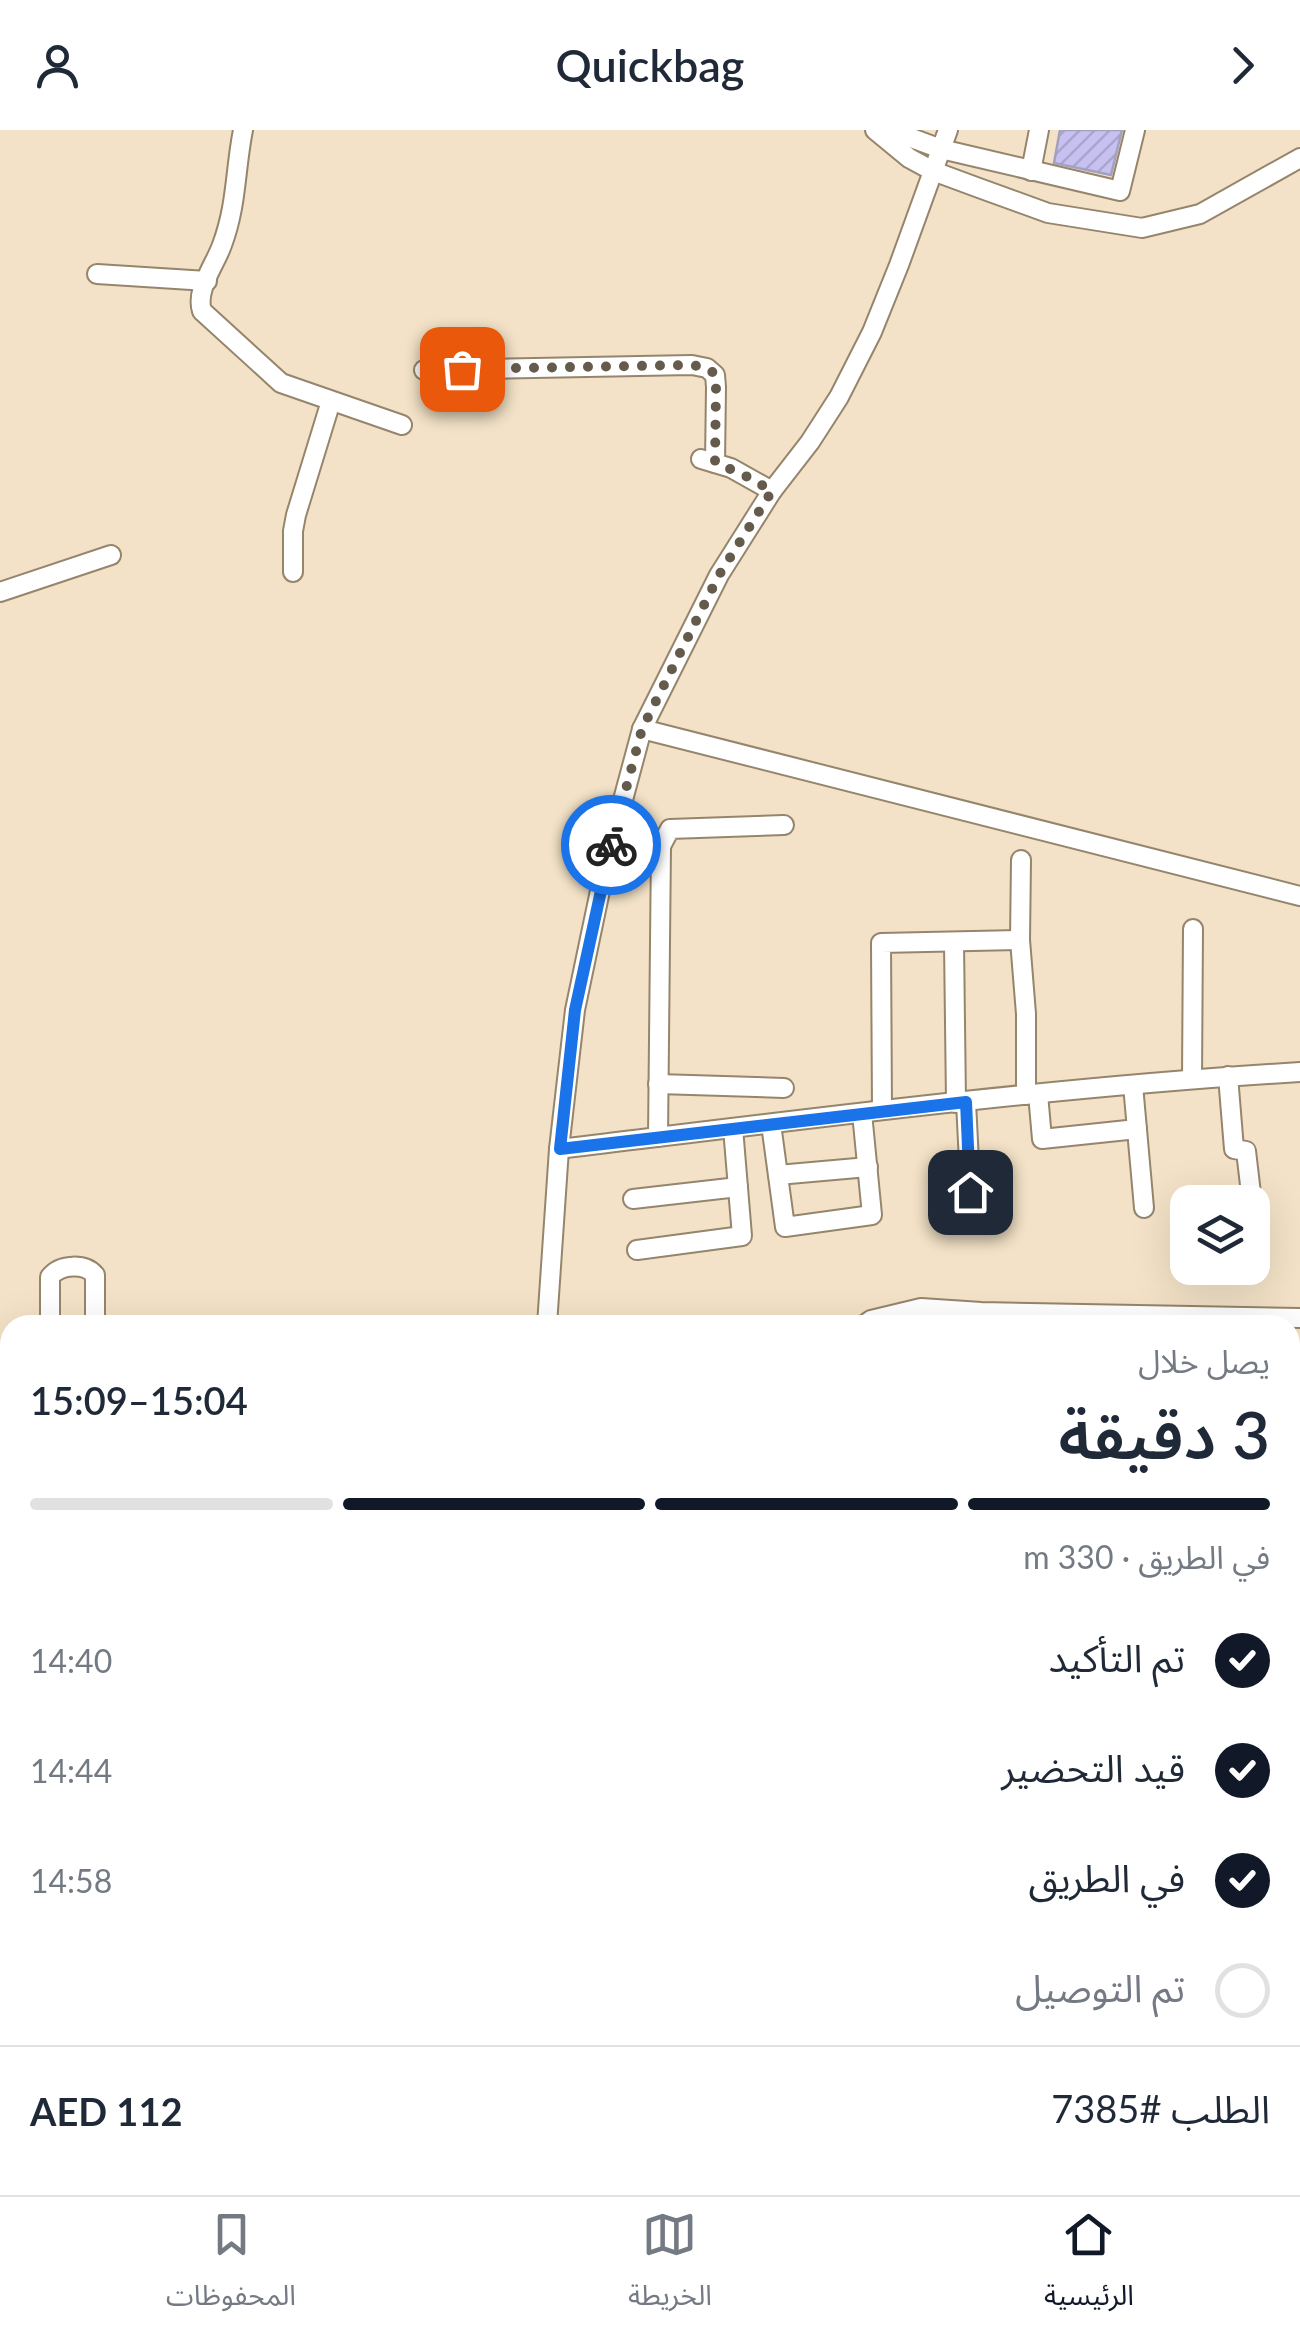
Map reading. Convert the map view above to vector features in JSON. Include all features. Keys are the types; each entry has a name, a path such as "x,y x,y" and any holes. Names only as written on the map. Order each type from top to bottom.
{"lane":[{"path":"243,130 234,209 199,298 200,305 206,316 281,382 402,426"},
{"path":"875,130 894,148 934,171 1048,213 1142,228 1200,214 1300,158"},
{"path":"890,130 942,149 1120,191 1135,130"},
{"path":"933,130 942,149"},
{"path":"548,1315 575,1010 605,868 642,729 719,575 772,491 839,397 872,332 948,130"},
{"path":"1031,170 1039,130"},
{"path":"97,274 207,280"},
{"path":"424,370 692,365 707,368 715,374 716,387 708,461 772,491"},
{"path":"293,572 296,515 331,401"},
{"path":"0,592 110,555"},
{"path":"642,729 1300,896"},
{"path":"658,1137 661,846 670,829 784,824"},
{"path":"1021,860 1020,940 1032,1095 1042,1140 1137,1129"},
{"path":"1192,1080 1193,929"},
{"path":"882,1110 881,943 1020,940"},
{"path":"954,942 961,1102 972,1222"},
{"path":"560,1149 882,1110 1300,1072"},
{"path":"1228,1076 1234,1149 1246,1152 1250,1185"},
{"path":"658,1084 784,1088"},
{"path":"1132,1085 1144,1208"},
{"path":"771,1124 785,1227 872,1216 862,1113"},
{"path":"637,1250 742,1236 734,1128"},
{"path":"778,1174 868,1167"},
{"path":"633,1200 738,1188"},
{"path":"50,1315 50,1277 62,1268 86,1268 96,1275 95,1315"}],"building":[{"path":"1060,130 1122,130 1111,175 1054,163"}],"way so far":[{"path":"462,369 692,365 707,368 715,374 715,462 772,491 719,575 642,729 611,845"}],"route":[{"path":"611,845 575,1010 560,1149 966,1102 970,1192"}]}
